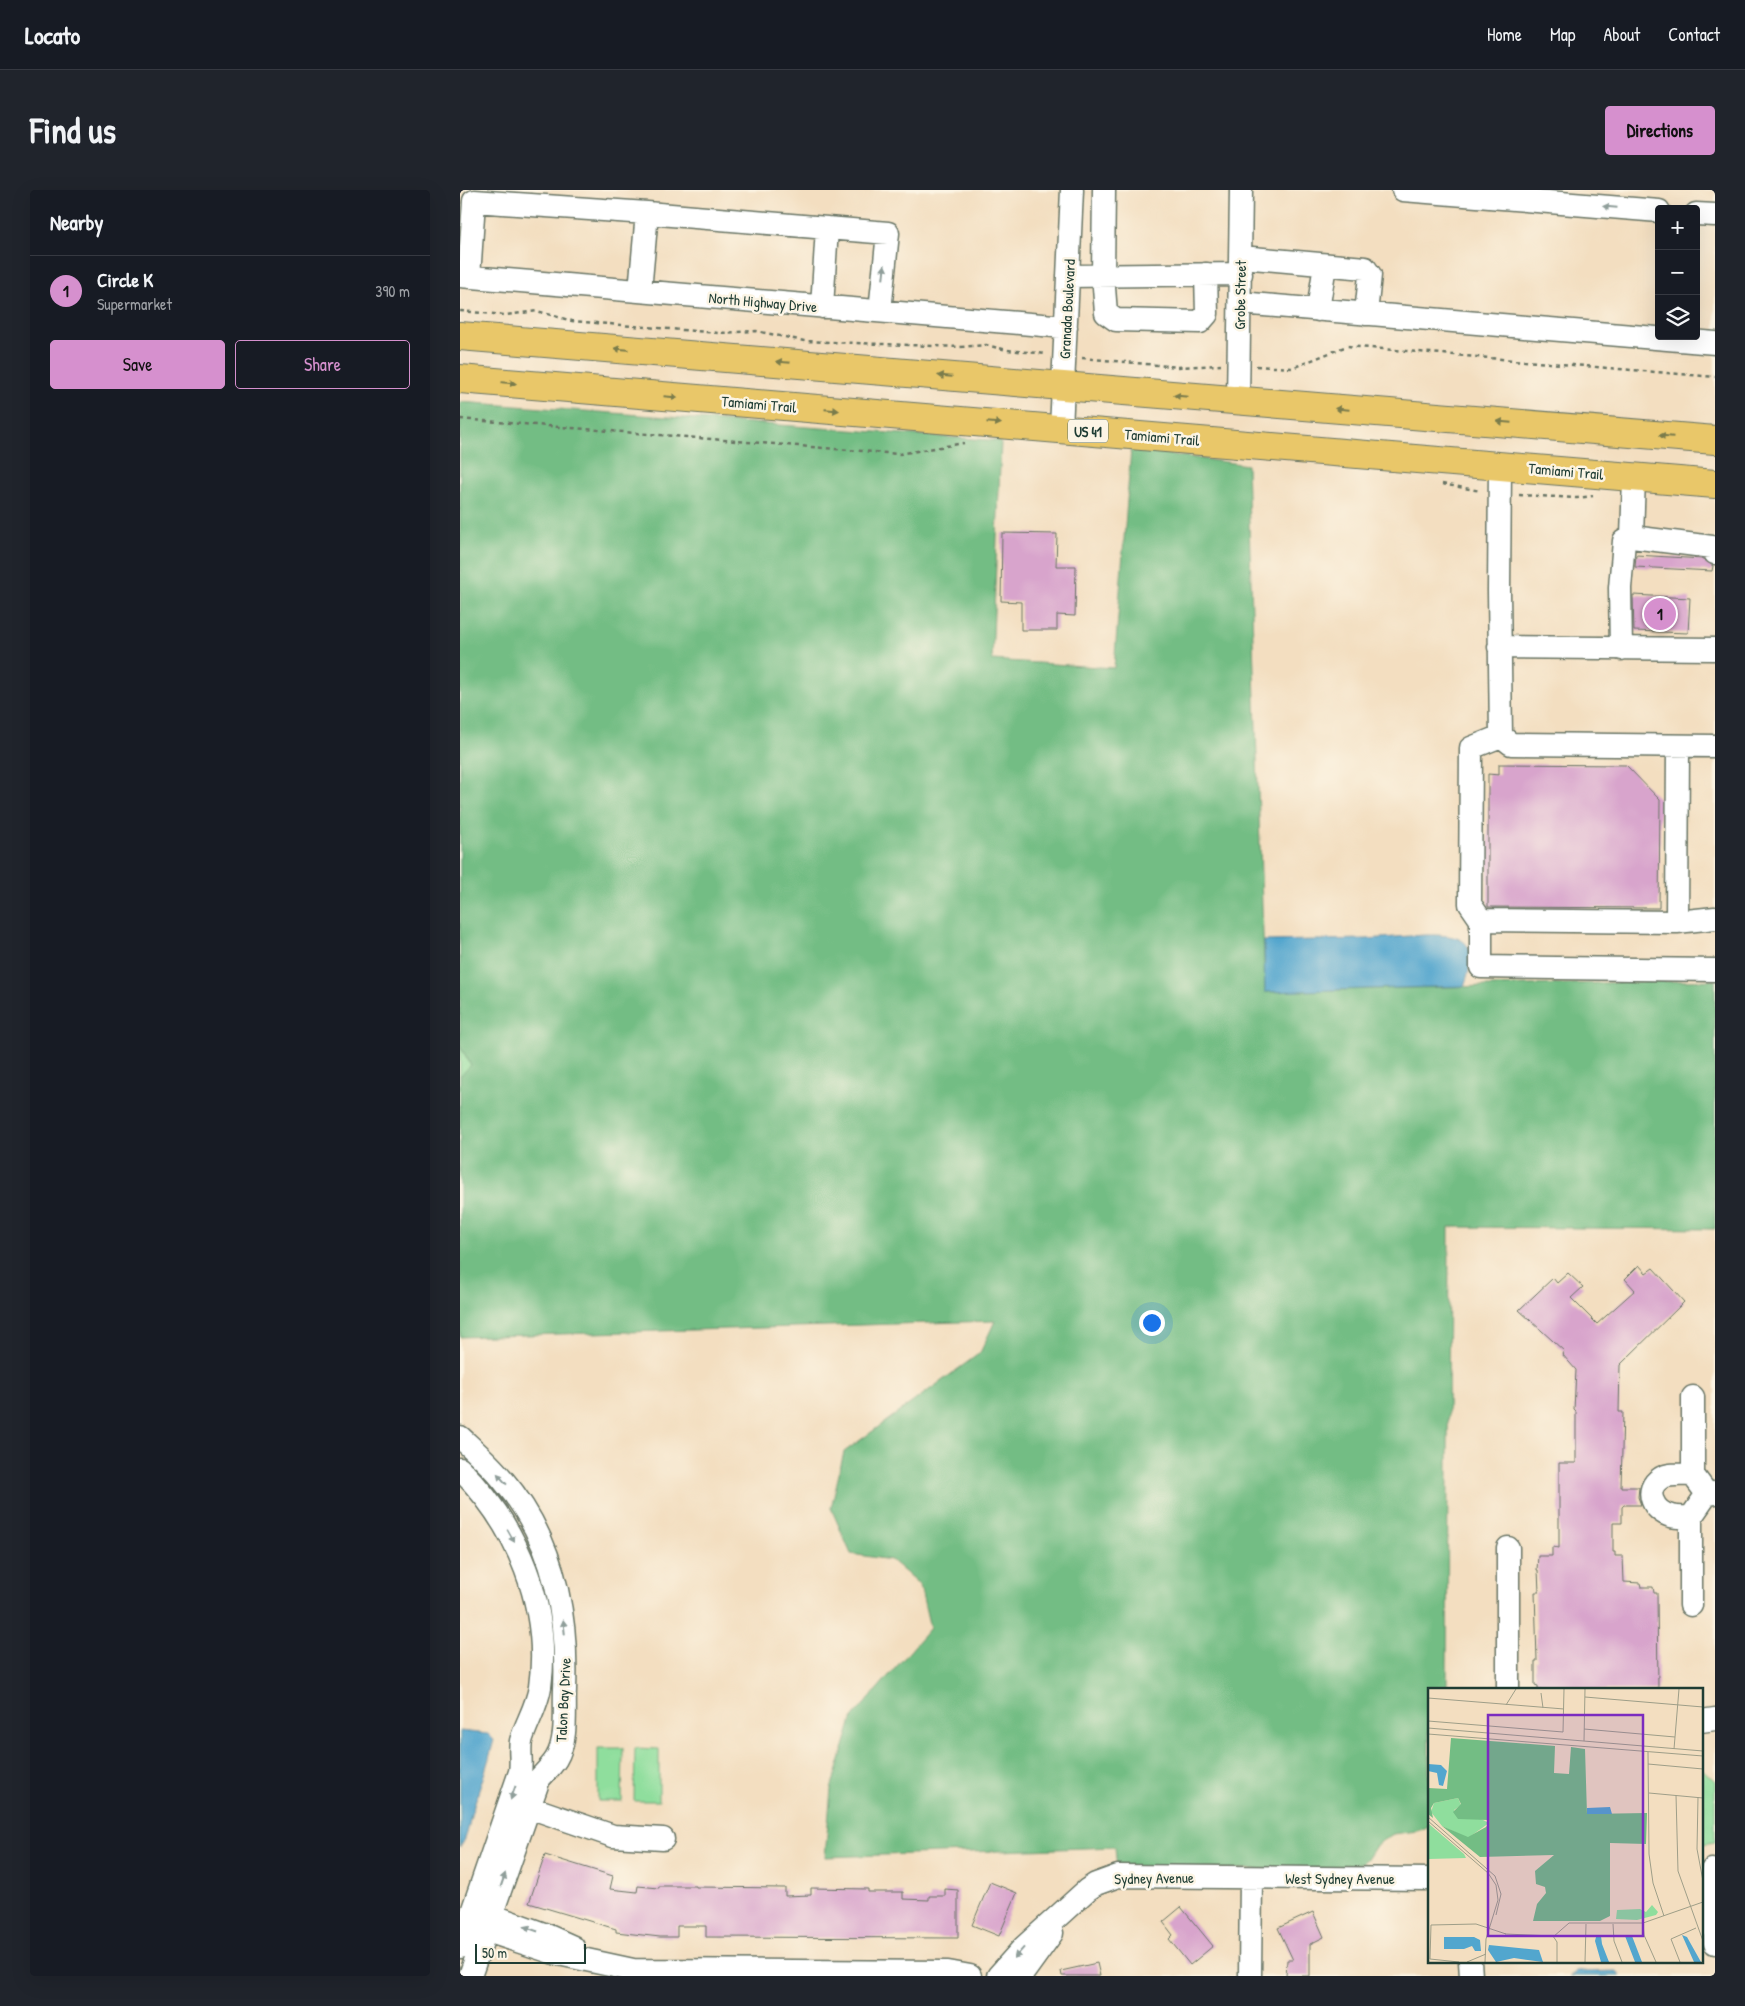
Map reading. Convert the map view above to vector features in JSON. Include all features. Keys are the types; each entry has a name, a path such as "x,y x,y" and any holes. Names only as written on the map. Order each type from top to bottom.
{"main road":[{"path":"460,336 1715,440"},
{"name":"Tamiami Trail","path":"460,379 1715,484"}],"street":[{"name":"Granada Boulevard","path":"1060,429 1072,190"},
{"path":"1104,190 1103,275 1106,313 1116,320 1200,322 1207,314 1206,274"},
{"name":"Grobe Street","path":"1238,401 1241,190"},
{"path":"1403,190 1655,211"},
{"path":"464,277 474,201 595,200 647,214 888,233 880,312"},
{"path":"640,292 647,214"},
{"path":"1700,214 1715,216"},
{"path":"822,307 827,228"},
{"path":"1068,276 1206,274 1241,265 1325,265 1365,268 1370,275 1366,314"},
{"path":"1318,310 1325,265"},
{"name":"North Highway Drive","path":"464,277 1066,327"},
{"path":"1240,303 1715,343"},
{"path":"1500,466 1500,736"},
{"path":"1632,537 1634,477"},
{"path":"1621,649 1620,588 1624,540 1632,537 1712,547 1715,553"},
{"path":"1499,647 1715,650"},
{"path":"1500,736 1511,744 1715,746"},
{"path":"1500,736 1471,748 1470,904 1481,920 1481,967 1715,970"},
{"path":"1677,922 1678,746"},
{"path":"1481,920 1677,922 1715,918"},
{"path":"1691,1605 1692,1517 1711,1494 1693,1475 1693,1397"},
{"name":"Talon Bay Drive","path":"460,1437 485,1460 514,1493 535,1530 552,1568 566,1640 565,1716 560,1751 552,1765 538,1779 529,1807 460,1947"},
{"name":"Talon Bay Drive","path":"460,1469 483,1493 515,1544 531,1585 541,1644 541,1678 534,1709 521,1744 520,1772 473,1918 470,1976"},
{"path":"1692,1517 1672,1517 1664,1513 1653,1504 1651,1494 1653,1486 1666,1476 1693,1475"},
{"path":"1508,1548 1508,1688"},
{"path":"534,1709 565,1716"},
{"path":"1702,1721 1715,1719"},
{"path":"521,1756 552,1765"},
{"path":"529,1807 613,1836 663,1839"},
{"path":"1709,1870 1715,1944"},
{"name":"Sydney Avenue","path":"998,1976 1023,1948 1096,1884 1118,1876 1252,1878"},
{"path":"1250,1976 1252,1878"},
{"name":"West Sydney Avenue","path":"1252,1878 1428,1879"},
{"name":"Sydney Avenue","path":"1021,1976 1044,1946 1068,1909"},
{"path":"473,1918 554,1953 641,1970 948,1972 970,1976"}],"path":[{"path":"460,311 505,315 537,311 572,321 719,333 756,331 804,341 960,346 986,345 1007,350 1178,367 1209,364 1292,368 1347,346 1715,377"},
{"path":"460,420 899,454 971,442"},
{"path":"1441,483 1500,494 1577,498 1601,496"}],"green space":[{"path":"460,402 1001,441 992,660 1114,668 1131,449 1247,465 1265,992 1715,980 1715,1229 1449,1227 1447,1688 1428,1688 1428,1826 1417,1831 1393,1834 1377,1844 1368,1858 1352,1870 1117,1868 1115,1847 825,1857 831,1789 853,1717 930,1628 920,1585 891,1560 851,1554 831,1508 844,1452 980,1353 995,1321 460,1337 460,1076 471,1065 460,1046"},
{"path":"460,1046 471,1065 460,1076"},
{"path":"598,1748 623,1748 622,1801 598,1801"},
{"path":"635,1748 659,1749 659,1801 634,1801"},
{"path":"1702,1769 1715,1781 1715,1842 1702,1844"}],"water":[{"path":"1425,935 1451,936 1460,939 1466,944 1470,951 1471,960 1464,986 1265,992 1264,941 1366,939"},
{"path":"460,1731 488,1734 494,1740 472,1811 467,1835 460,1847"},
{"path":"1617,1971 1621,1976 1570,1976 1576,1972"}],"building":[{"path":"1002,533 1057,534 1056,566 1076,566 1075,616 1057,615 1057,630 1021,630 1021,602 1001,601"},
{"path":"1636,555 1703,559 1713,566 1712,571 1635,567"},
{"path":"1633,595 1690,598 1688,633 1634,631"},
{"path":"1499,764 1626,765 1660,800 1659,908 1488,907 1488,774 1499,775"},
{"path":"1639,1265 1646,1273 1653,1268 1684,1302 1620,1365 1619,1412 1623,1412 1621,1487 1639,1487 1638,1497 1641,1505 1624,1505 1622,1507 1622,1523 1613,1523 1613,1552 1615,1552 1615,1556 1623,1556 1624,1582 1640,1583 1641,1587 1653,1587 1654,1593 1657,1593 1658,1688 1538,1688 1535,1685 1535,1661 1537,1661 1535,1592 1539,1592 1538,1556 1552,1556 1552,1547 1559,1548 1559,1463 1576,1463 1576,1412 1574,1410 1576,1370 1562,1354 1564,1351 1519,1310 1553,1278 1557,1283 1568,1273 1583,1287 1571,1298 1597,1324 1635,1290 1625,1279"},
{"path":"545,1855 613,1876 610,1889 637,1892 638,1886 659,1888 659,1886 696,1886 785,1888 785,1896 811,1895 811,1888 868,1889 868,1892 903,1892 903,1899 929,1900 929,1896 945,1896 945,1889 958,1890 958,1938 706,1937 706,1926 677,1926 677,1937 616,1932 616,1929 529,1903"},
{"path":"990,1882 1017,1893 999,1936 972,1925"},
{"path":"1181,1907 1213,1946 1190,1965 1169,1939 1173,1935 1163,1922"},
{"path":"1313,1912 1324,1937 1310,1944 1310,1976 1286,1976 1287,1960 1293,1960 1278,1928"},
{"path":"1097,1963 1100,1976 1062,1976 1061,1971"}],"place":[{"name":"Circle K","path":"1660,614"}]}
